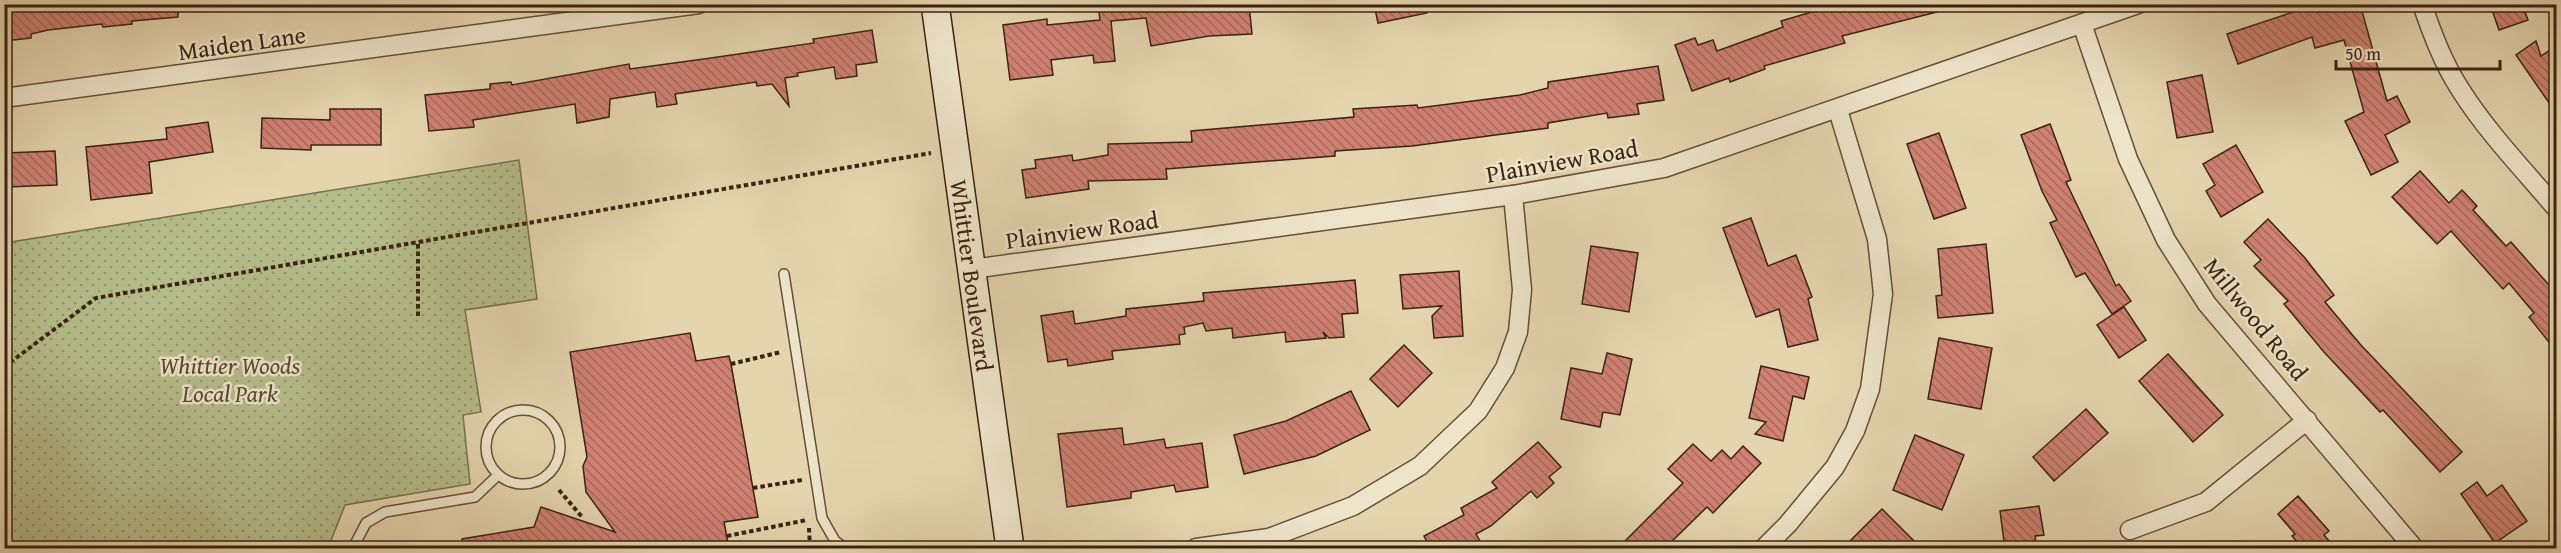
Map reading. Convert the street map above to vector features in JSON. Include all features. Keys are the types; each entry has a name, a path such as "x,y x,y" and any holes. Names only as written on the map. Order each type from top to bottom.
{"street":[{"name":"Maiden Lane","path":"4,98 699,4"},
{"name":"Whittier Boulevard","path":"935,4 1010,549"},
{"name":"Plainview Road","path":"972,269 1513,195 1664,168 1838,110 2138,4"},
{"path":"2422,4 2435,40 2458,88 2489,131 2556,208"},
{"name":"Millwood Road","path":"2082,24 2128,159 2166,240 2208,304 2414,549"},
{"path":"1764,549 1835,467 1855,431 1870,389 1883,294 1876,239 1838,110"},
{"path":"1196,549 1269,538 1353,506 1420,466 1478,411 1504,368 1518,332 1522,290 1513,195"},
{"path":"2130,530 2205,502 2307,420"}],"lane":[{"path":"784,274 822,518 835,541 845,549"},
{"path":"519,410 537,412 552,423 560,440 558,458 549,474 533,483 514,483 498,475 488,461 486,444 491,428 503,416 519,410"},
{"path":"353,549 366,523 385,512 475,497 498,475"}],"path":[{"path":"4,367 96,298 956,148"},
{"path":"418,243 418,316"},
{"path":"731,364 781,352"},
{"path":"753,488 805,479"},
{"path":"558,490 582,517"},
{"path":"727,536 811,519 810,549"}],"green space":[{"name":"Whittier Woods Local Park","path":"519,160 537,299 465,310 481,412 463,415 470,484 345,505 328,548 5,548 5,243"}],"building":[{"path":"52,4 178,4 178,17 132,21 132,24 103,27 102,24 48,30 31,34 31,38 4,41 4,7"},
{"path":"1098,4 1170,4 1171,8 1188,4 1249,4 1252,34 1209,36 1151,46 1146,18 1111,21 1115,61 1094,63 1093,55 1051,60 1053,75 1010,80 1003,25 1047,19 1047,25 1100,20"},
{"path":"1374,4 1426,4 1427,13 1378,23"},
{"path":"1839,4 1940,4 1941,11 1842,36 1845,43 1764,66 1765,69 1730,82 1729,78 1692,91 1675,45 1695,38 1698,45 1713,40 1717,51 1783,27 1781,21"},
{"path":"2317,4 2360,4 2387,101 2397,96 2410,122 2385,135 2398,162 2371,175 2345,121 2364,112 2344,40 2315,48 2312,37 2238,64 2227,34"},
{"path":"2490,4 2522,4 2528,20 2499,30"},
{"path":"872,30 877,62 856,65 857,76 836,79 834,67 797,73 798,76 785,78 789,106 772,84 757,86 756,82 675,94 677,104 657,107 655,92 610,99 609,117 577,123 575,104 473,120 474,127 429,131 425,95 490,89 490,84 511,82 512,85 629,64 630,69 711,58 814,43 813,39"},
{"path":"2536,41 2541,56 2550,50 2556,59 2556,113 2516,55"},
{"path":"1658,66 1664,100 1637,104 1639,114 1608,118 1607,113 1548,123 1548,128 1412,146 1335,151 1335,156 1166,169 1167,179 1088,181 1089,189 1026,198 1022,170 1036,168 1035,160 1072,155 1073,161 1108,155 1108,144 1192,142 1191,131 1354,117 1353,109 1417,105 1418,108 1520,95 1548,88 1548,82"},
{"path":"2202,75 2213,132 2177,138 2167,82"},
{"path":"330,109 381,109 381,145 311,145 311,150 261,148 262,118 330,120"},
{"path":"208,122 213,152 149,162 152,193 91,200 86,147 167,139 166,128"},
{"path":"2050,124 2071,180 2066,182 2116,286 2119,284 2131,301 2112,314 2085,273 2076,277 2050,223 2057,220 2042,191 2021,135"},
{"path":"1939,133 1966,208 1934,219 1907,144"},
{"path":"2236,145 2263,192 2221,217 2206,191 2215,185 2203,164"},
{"path":"55,151 57,185 7,187 6,153"},
{"path":"2420,171 2449,203 2462,190 2477,206 2473,210 2506,246 2511,242 2549,285 2556,279 2556,351 2529,317 2534,313 2509,283 2503,289 2451,231 2437,244 2392,197"},
{"path":"1751,218 1768,266 1796,255 1812,297 1808,299 1818,340 1788,347 1779,309 1756,317 1723,228"},
{"path":"2268,219 2305,258 2334,295 2325,302 2360,344 2462,452 2440,472 2383,410 2380,412 2324,352 2284,304 2288,301 2254,266 2261,260 2244,242"},
{"path":"1986,244 1993,313 1938,318 1936,296 1942,295 1938,249"},
{"path":"1591,246 1638,253 1629,312 1582,304"},
{"path":"1459,271 1463,336 1434,338 1432,316 1442,306 1403,309 1400,275"},
{"path":"1355,280 1358,313 1342,314 1344,337 1329,338 1323,332 1326,338 1286,342 1285,332 1233,338 1232,328 1206,331 1203,323 1184,327 1185,334 1179,335 1180,344 1112,351 1113,359 1068,366 1067,359 1048,362 1041,316 1073,311 1075,324 1126,316 1126,309 1204,301 1203,293"},
{"path":"2124,307 2146,340 2119,358 2097,325"},
{"path":"690,333 696,361 729,356 731,364 758,517 724,522 729,549 462,549 462,539 534,527 541,507 615,532 586,492 583,466 587,457 570,352"},
{"path":"1939,338 1992,348 1981,409 1928,399"},
{"path":"1404,345 1432,373 1398,407 1370,379"},
{"path":"1607,353 1632,359 1620,415 1603,412 1600,427 1561,419 1571,368 1602,374"},
{"path":"2168,354 2223,415 2193,442 2139,381"},
{"path":"1761,366 1809,377 1804,399 1793,396 1783,441 1755,434 1766,422 1749,418"},
{"path":"1351,391 1370,430 1316,456 1244,474 1234,435 1286,421"},
{"path":"2086,409 2108,433 2054,481 2033,457"},
{"path":"1122,428 1124,445 1164,439 1166,448 1202,443 1208,487 1176,492 1174,485 1131,492 1131,498 1067,507 1058,434"},
{"path":"1915,435 1964,455 1942,510 1893,490"},
{"path":"1538,442 1561,467 1549,477 1554,483 1537,498 1531,491 1491,526 1476,534 1481,543 1471,549 1431,549 1424,536 1464,515 1461,508 1497,488 1492,482"},
{"path":"1693,444 1711,461 1722,450 1731,459 1743,446 1761,463 1713,513 1707,507 1664,549 1617,549 1683,483 1668,469"},
{"path":"2477,482 2487,496 2502,485 2527,521 2495,543 2461,494"},
{"path":"2298,496 2329,531 2324,535 2336,549 2303,549 2292,536 2295,534 2278,514"},
{"path":"2039,506 2044,535 2035,536 2037,549 2005,549 2000,511"},
{"path":"1882,509 1922,549 1842,549"}]}
